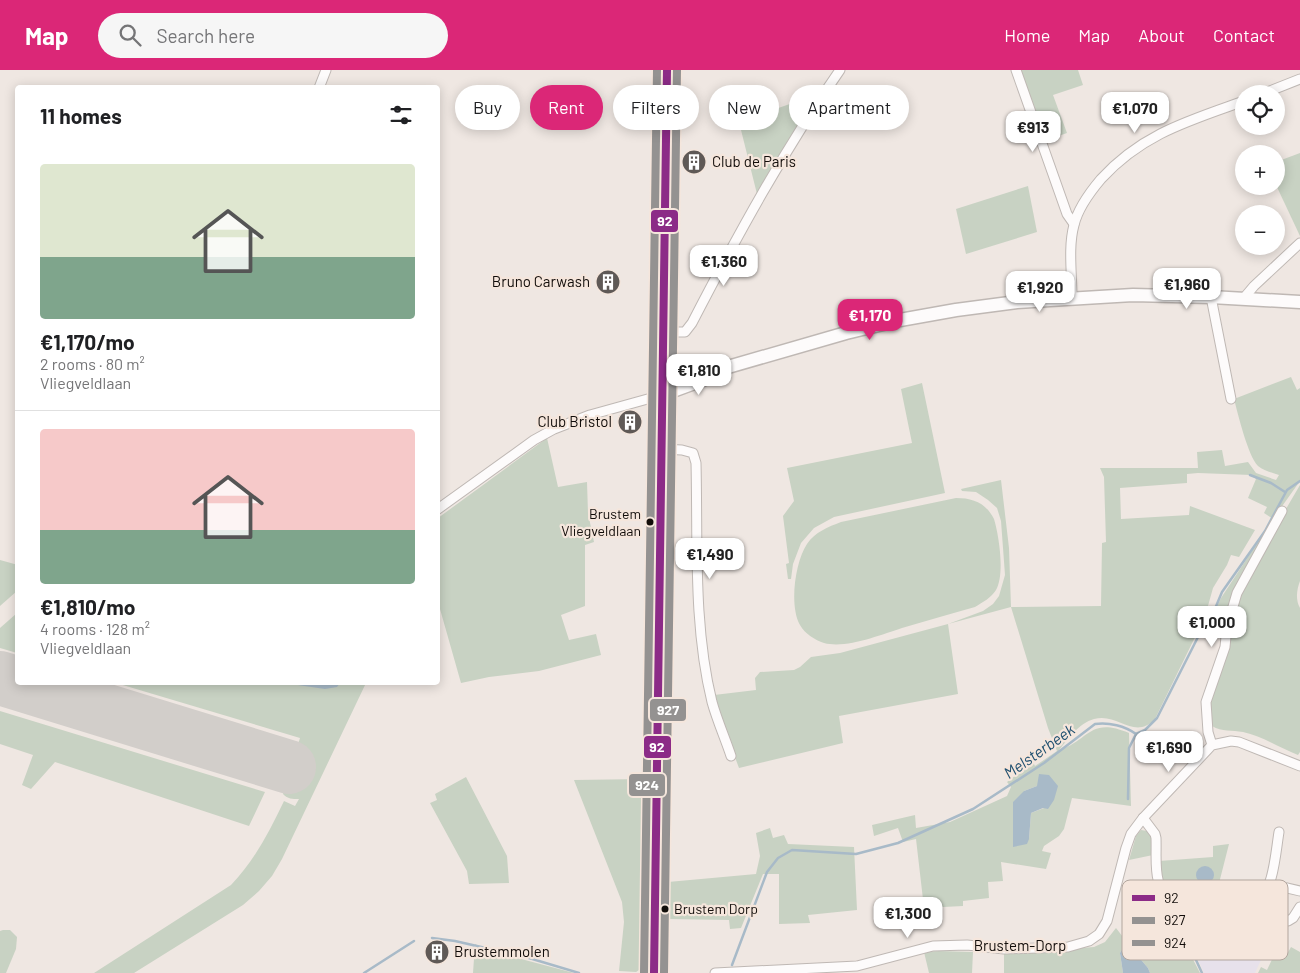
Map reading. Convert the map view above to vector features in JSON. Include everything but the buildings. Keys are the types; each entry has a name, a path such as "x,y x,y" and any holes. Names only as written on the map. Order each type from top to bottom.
{"main road":[{"path":"654,973 667,70"},
{"path":"662,374 721,369 846,333 924,315 1017,302 1119,295 1210,297 1300,302"},
{"path":"662,395 708,378 721,369"}],"street":[{"path":"320,85 326,70"},
{"path":"663,332 685,332 692,323 795,138 840,70"},
{"path":"1016,70 1067,214 1074,224"},
{"path":"1285,85 1300,79"},
{"path":"1072,298 1072,242 1074,224 1094,186 1133,149 1165,131 1235,104"},
{"path":"1243,299 1254,286 1300,244"},
{"path":"1210,297 1231,399"},
{"path":"440,508 534,440 554,429 590,414 662,395"},
{"path":"662,449 682,450 693,454 696,463 698,583 703,654 713,705 731,756"},
{"path":"1282,511 1237,594 1226,626 1225,647 1206,702 1208,732 1212,745 1231,741 1240,742 1300,766"},
{"name":"Brustem-Dorp","path":"715,973 857,966 933,946 967,945 1021,948 1068,947 1084,943 1099,934 1107,921 1131,834 1143,818 1212,745"},
{"path":"1143,818 1156,838 1157,880"},
{"path":"1271,880 1280,832"},
{"path":"1288,921 1293,918 1300,907"}],"shaded area":[{"path":"1198,960 1261,960 1255,973 1204,973"}],"green space":[{"path":"1021,70 1078,70 1083,85 1053,95 1067,133 1044,141"},
{"path":"789,104 789,130 798,130 757,194 741,130 779,130 779,108"},
{"path":"1300,153 1300,236 1281,195 1285,195 1285,159"},
{"path":"1028,186 1037,232 966,254 956,209"},
{"path":"1291,377 1297,390 1300,388 1300,481 1273,519 1264,513 1267,507 1248,498 1256,479 1251,475 1187,474 1187,483 1120,488 1121,519 1189,515 1190,506 1255,530 1239,557 1231,555 1213,588 1199,629 1155,719 1147,725 1133,727 1111,719 1094,719 1083,724 1059,750 1069,746 1090,732 1105,727 1116,728 1129,733 1131,806 1072,798 1064,829 1059,836 1044,846 1042,851 1051,853 1046,869 1001,862 1003,881 988,882 989,898 963,901 963,906 924,908 916,839 903,842 898,828 874,836 872,825 915,815 916,828 950,822 1007,796 1011,787 1007,782 1033,762 1035,766 1057,751 1048,728 1011,607 1101,606 1102,543 1106,542 1104,477 1100,468 1198,468 1197,452 1222,450 1225,466 1248,462 1256,473 1276,480 1279,475 1263,469 1254,461 1234,399","holes":["1037,786 1044,808 1031,813 1029,839 1024,791"]},
{"path":"922,383 945,493 834,517 814,528 801,543 793,564 791,579 788,579 786,564 789,563 783,516 794,501 787,468 912,443 901,389"},
{"path":"547,438 558,487 587,482 588,513 594,542 585,545 585,606 561,615 569,640 596,634 601,655 539,671 489,677 461,683 440,609 440,517"},
{"path":"1001,480 1009,548 1011,607 948,624 983,611 993,604 999,596 1005,575 1001,521 997,508 976,492 962,491 961,489"},
{"path":"1300,485 1300,581 1297,594 1300,608 1300,752 1298,755 1250,734 1223,730 1212,726 1210,701 1241,595"},
{"path":"956,498 978,502 987,509 994,519 998,535 1001,565 999,583 989,598 975,607 853,643 824,643 805,631 797,617 794,596 795,584 799,562 807,544 814,536 841,522"},
{"path":"1273,519 1222,639 1205,631 1221,598"},
{"path":"0,560 15,564 15,593 0,606"},
{"path":"15,615 15,652 0,648 0,628"},
{"path":"948,624 958,694 839,716 843,743 739,768 714,695 756,690 755,678 760,672 794,670 811,657 840,653"},
{"path":"123,685 365,685 282,859 272,876 259,891 243,905 134,973 94,973 231,885 240,875 267,835 284,801 295,806 299,799 290,798 283,794 300,738"},
{"path":"0,711 265,792 249,826 55,762 31,789 22,785 33,755 0,744"},
{"path":"466,777 507,856 509,883 469,884 467,871 430,803 437,800 435,794"},
{"path":"644,779 642,935 645,966 636,972 619,971 624,922 622,902 574,780"},
{"path":"770,828 773,838 784,835 788,844 854,847 857,910 808,915 810,923 779,924 779,874 763,874 741,928 730,929 729,920 669,919 668,882 756,874 760,856 756,833"},
{"path":"1141,830 1147,831 1152,836 1153,855 1129,860 1136,836"},
{"path":"1229,844 1220,880 1163,880 1159,861 1213,857 1213,846"},
{"path":"1116,928 1122,936 1122,949 1120,953 1123,973 1004,973 1004,954 1094,947 1105,942"},
{"path":"10,930 17,937 16,949 6,973 0,973 0,931"},
{"path":"475,944 487,950 574,973 473,973"},
{"path":"1291,947 1300,952 1300,973 1258,973 1261,967 1267,970 1272,960 1288,960 1288,952"},
{"path":"924,952 973,952 972,973 929,973"},
{"path":"1141,960 1193,960 1200,973 1150,973"}],"water":[{"path":"298,685 338,685 325,689"},
{"path":"1039,774 1049,775 1058,786 1054,800 1048,809 1043,808 1031,813 1027,844 1013,847 1013,802 1024,791 1037,786"},
{"path":"1201,866 1209,866 1214,871 1213,880 1196,879 1196,871"},
{"path":"1122,949 1122,960 1141,960 1150,973 1123,973 1120,953"}],"waterway":[{"path":"1250,475 1271,483 1285,492"},
{"name":"Melsterbeek","path":"1136,734 1145,730 1157,718 1199,635 1209,623 1222,592 1265,531 1287,490 1300,481"},
{"name":"Melsterbeek","path":"732,965 767,872 778,858 792,850 856,854 898,843 973,809 1044,763 1095,724 1117,725 1136,734"},
{"path":"1128,799 1129,748 1136,734"},
{"name":"Melsterbeek","path":"432,938 455,941 529,958 579,973"},
{"name":"Melsterbeek","path":"364,973 414,941"},
{"path":"1196,960 1202,973"}],"runway":[{"path":"0,678 15,683"},
{"path":"23,685 289,767"}],"transit line":[{"name":"924","path":"644,973 657,70"},
{"name":"92","path":"654,973 667,70"},
{"name":"927","path":"664,973 677,70"}],"place":[{"name":"Club de Paris","path":"694,162"},
{"name":"Bruno Carwash","path":"608,282"},
{"name":"Club Bristol","path":"630,422"},
{"name":"Brustem Vliegveldlaan","path":"650,522"},
{"name":"Brustem Dorp","path":"665,909"},
{"name":"Brustemmolen","path":"437,952"}]}
